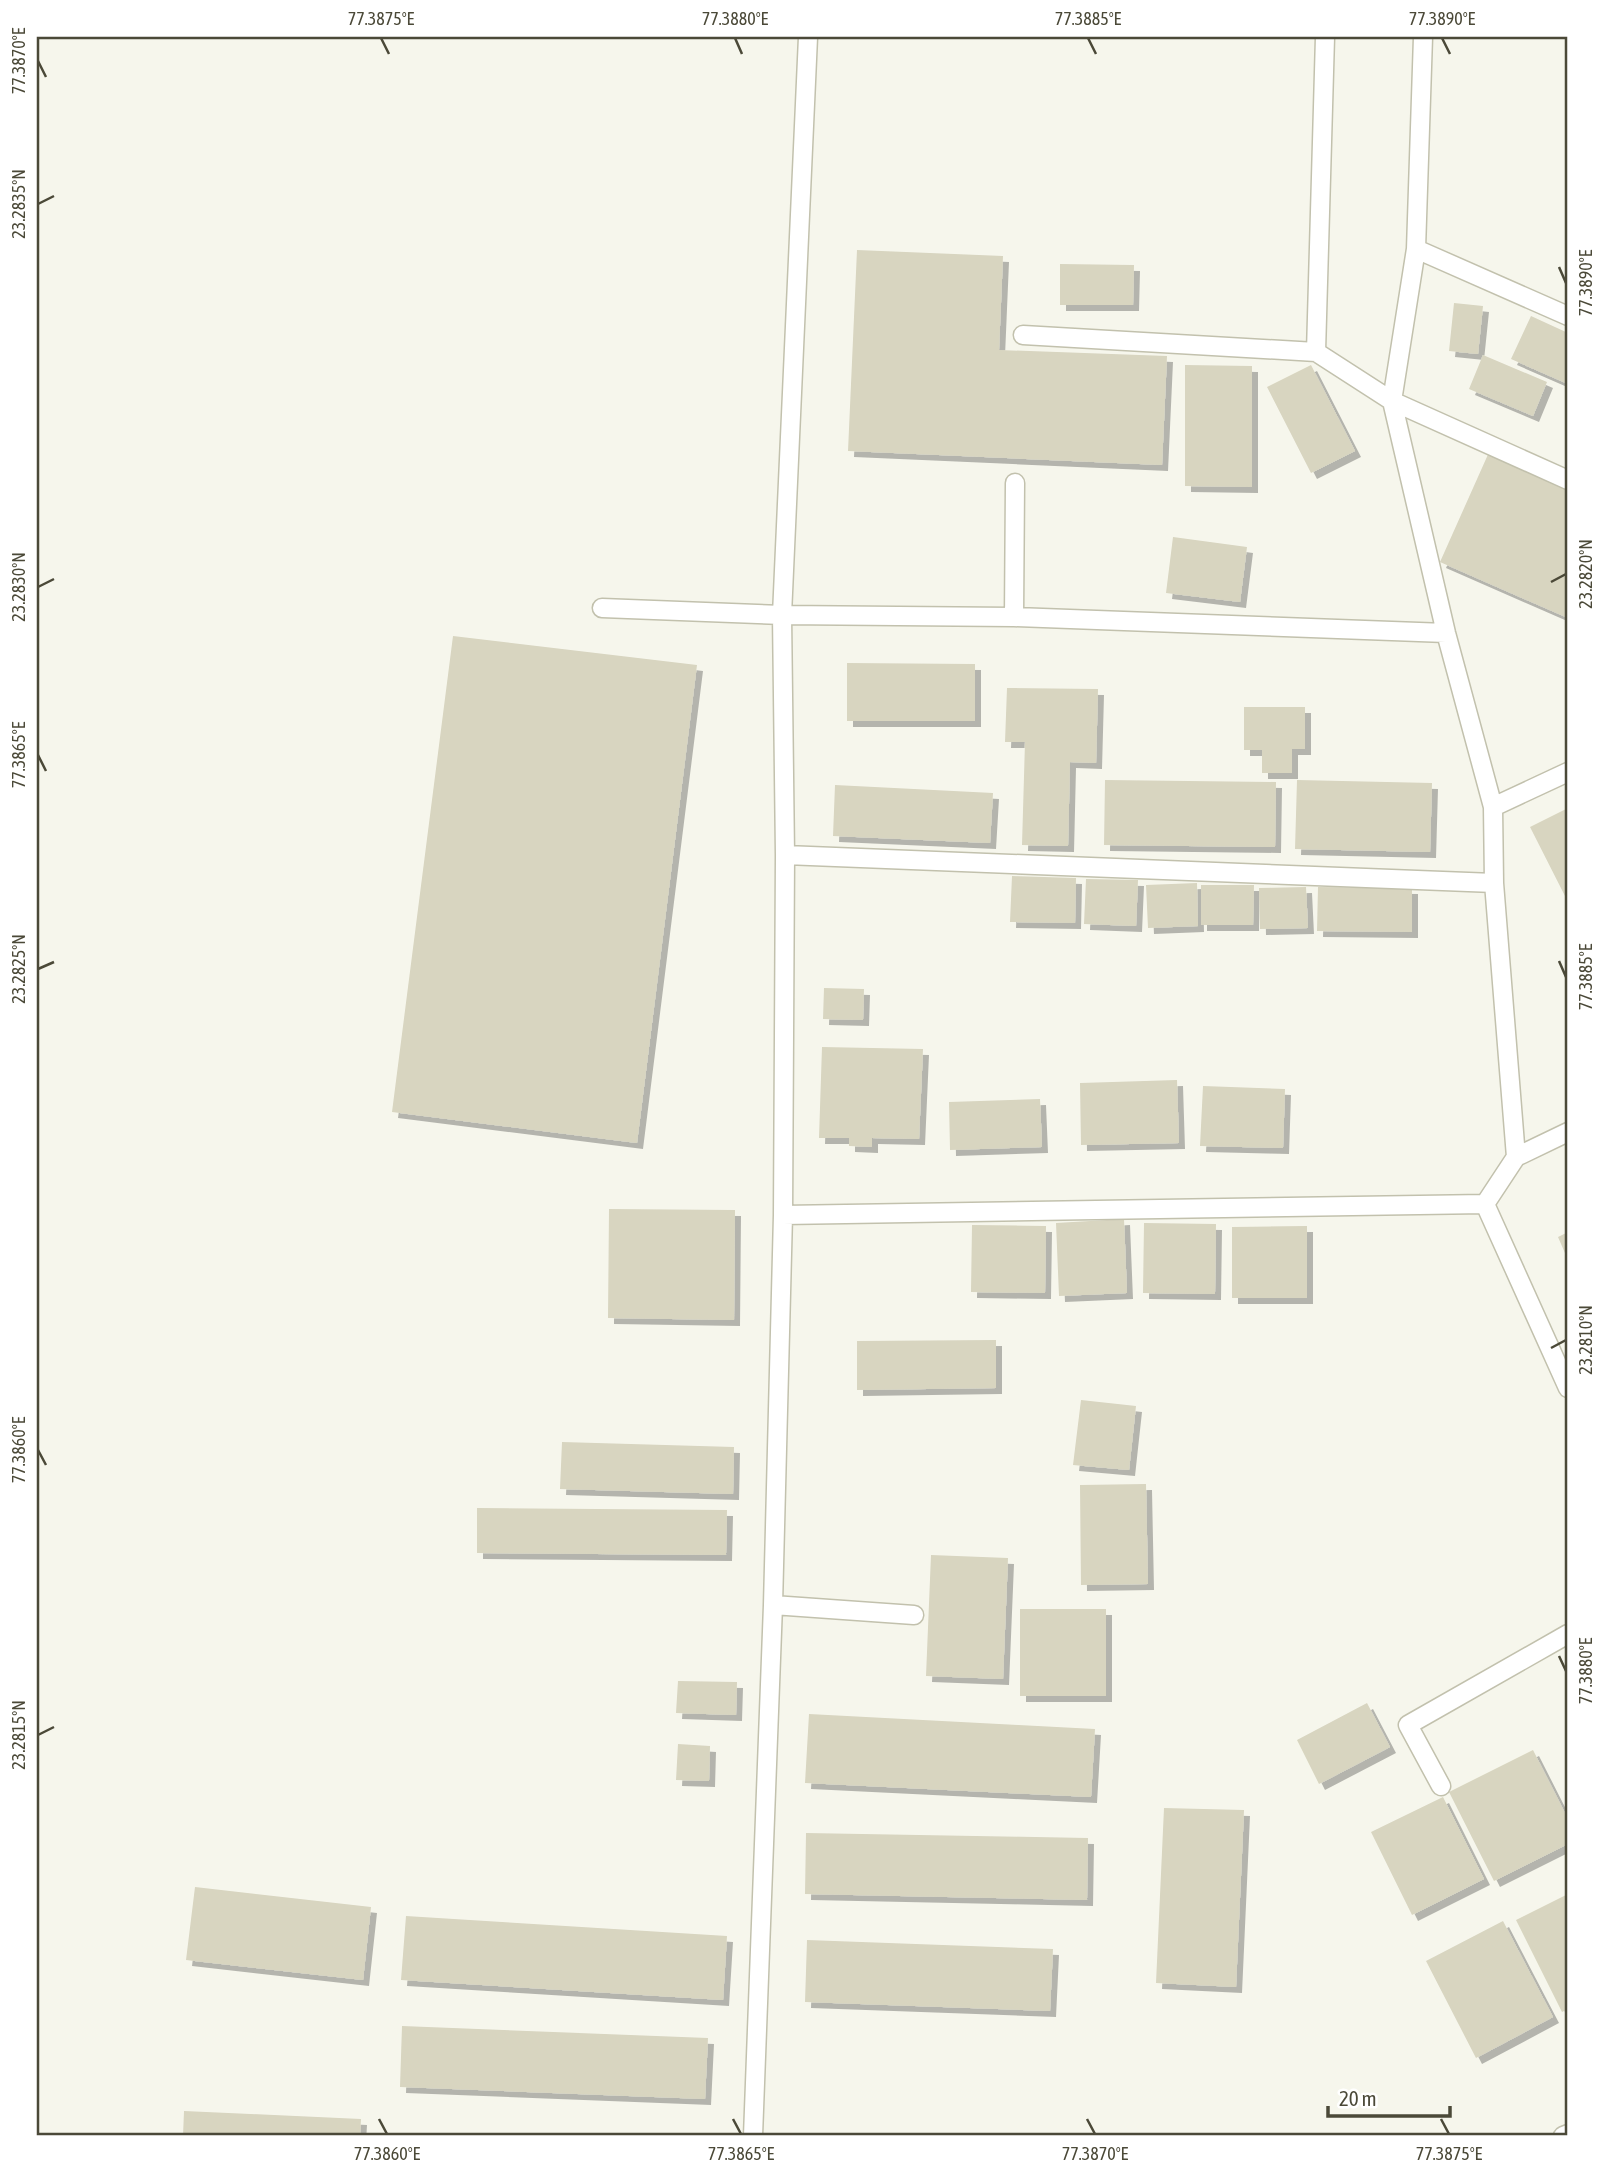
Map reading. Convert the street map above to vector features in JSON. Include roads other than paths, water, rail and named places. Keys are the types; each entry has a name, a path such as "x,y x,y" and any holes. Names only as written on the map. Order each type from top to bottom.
{"lane":[{"path":"753,2136 773,1605 783,1215 785,855 782,614 808,37"},
{"path":"1316,352 1325,37"},
{"path":"1423,37 1416,249 1392,401 1446,633 1493,807 1494,883 1516,1157"},
{"path":"1416,249 1568,316"},
{"path":"1023,335 1316,352 1392,401 1568,480"},
{"path":"1014,617 1015,483"},
{"path":"602,608 1014,617 1446,633"},
{"path":"1493,807 1568,772"},
{"path":"785,855 1494,883"},
{"path":"1485,1204 1516,1157 1568,1132"},
{"path":"783,1215 1485,1204"},
{"path":"1485,1204 1568,1388"},
{"path":"773,1605 914,1615"},
{"path":"1441,1786 1408,1725 1568,1634"},
{"path":"1563,2136 1568,2133"}]}
